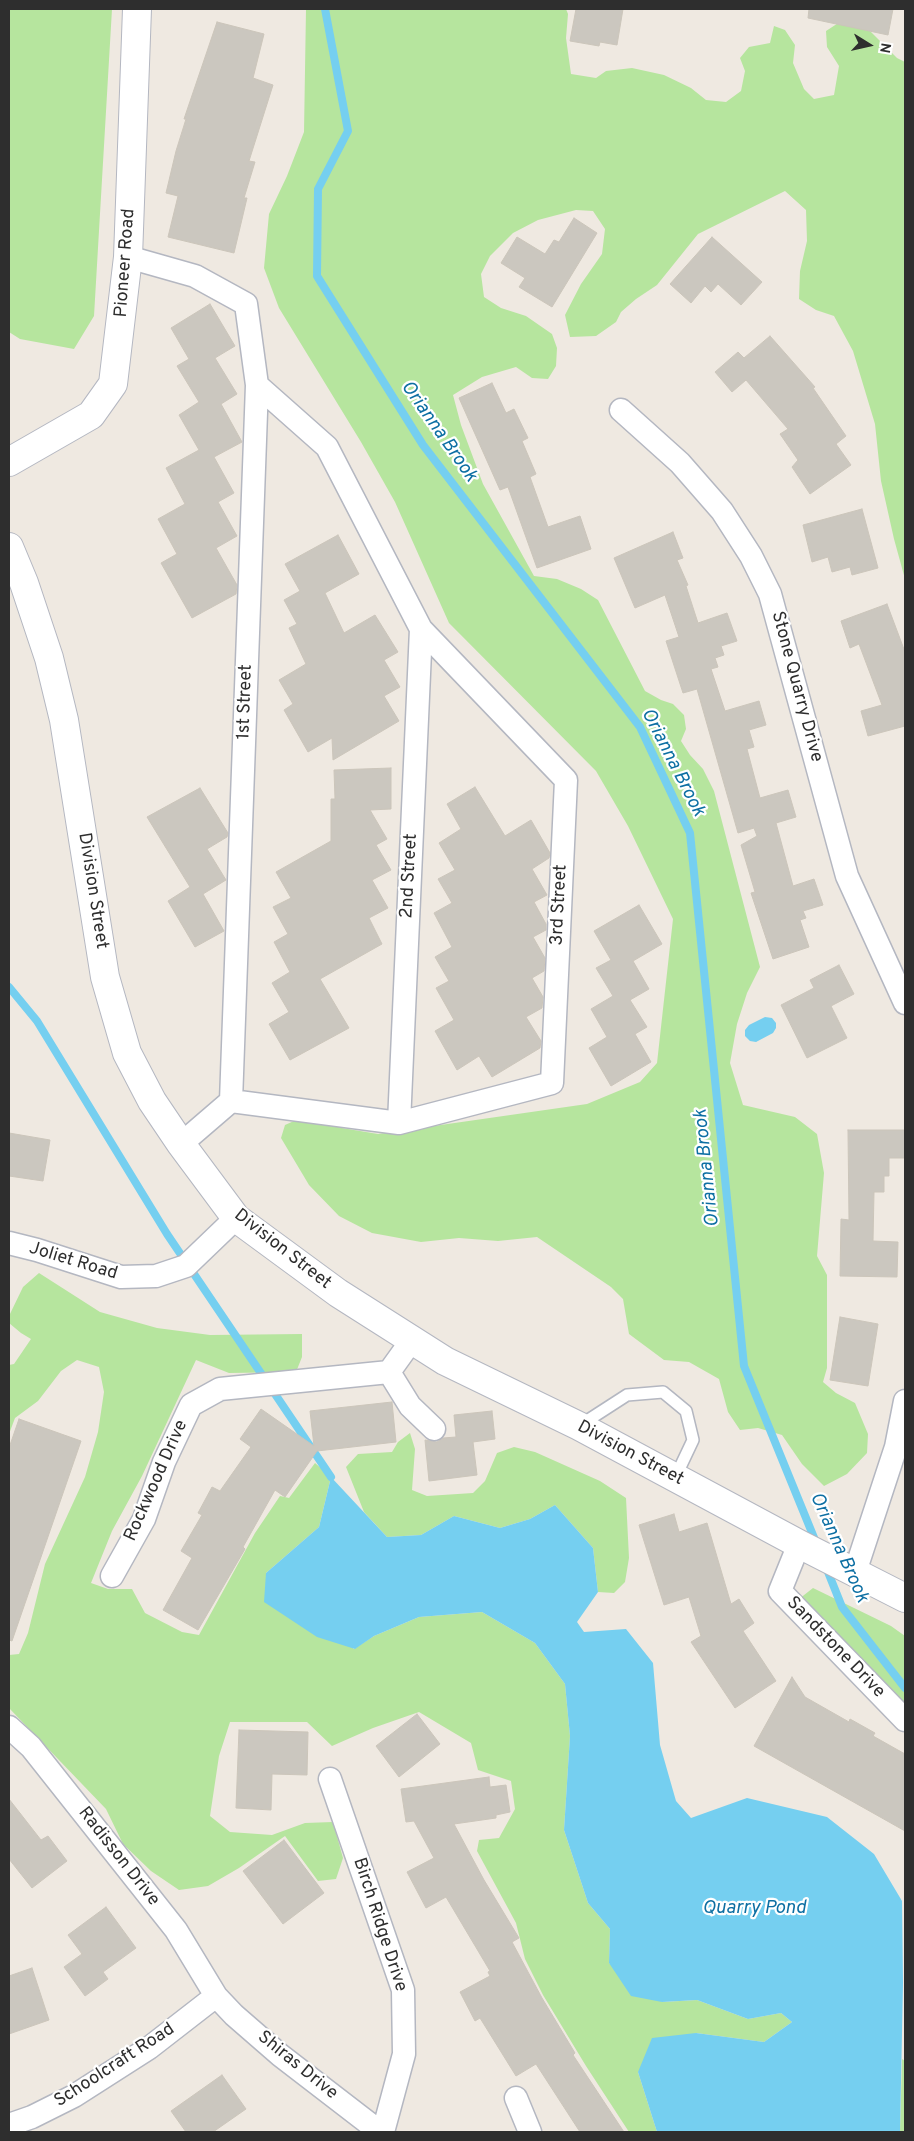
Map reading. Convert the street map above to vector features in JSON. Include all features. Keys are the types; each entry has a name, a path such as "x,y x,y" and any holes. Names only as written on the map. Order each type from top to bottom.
{"street":[{"name":"Pioneer Road","path":"9,462 92,416 113,384 128,258 137,9"},
{"name":"1st Street","path":"128,258 195,276 246,304 257,385 231,1102"},
{"path":"257,385 327,447 421,629"},
{"name":"Stone Quarry Drive","path":"621,410 680,463 722,511 751,556 770,594 847,876 905,1003"},
{"name":"Division Street","path":"9,547 24,583 49,658 64,720 105,977 127,1053 152,1101 181,1144 236,1218 338,1293 445,1361 579,1426 799,1544 905,1598"},
{"name":"3rd Street","path":"399,1122 552,1083 566,780 421,629"},
{"name":"2nd Street","path":"399,1122 421,629"},
{"path":"181,1144 231,1102 399,1122"},
{"name":"Joliet Road","path":"9,1243 121,1277 156,1276 186,1266 236,1218"},
{"path":"412,1340 389,1372 410,1406 434,1429"},
{"name":"Rockwood Drive","path":"112,1576 144,1519 164,1462 191,1405 220,1389 389,1372"},
{"path":"855,1572 896,1448 905,1401"},
{"name":"Sandstone Drive","path":"799,1544 780,1591 905,1720"},
{"name":"Radisson Drive","path":"9,1727 31,1747 176,1930 216,1996"},
{"name":"Birch Ridge Drive","path":"330,1779 403,1990 404,2054 382,2132"},
{"name":"Schoolcraft Road","path":"9,2125 32,2117 74,2096 149,2048 216,1996"},
{"name":"Shiras Drive","path":"216,1996 234,2015 280,2055 382,2132"},
{"path":"516,2098 530,2132"}],"lane":[{"path":"579,1426 628,1395 663,1392 686,1411 692,1440 675,1478"}],"green space":[{"path":"9,9 112,9 94,316 74,349 20,339 9,332"},
{"path":"306,9 566,9 568,14 566,38 571,74 596,78 606,71 632,68 664,75 691,88 706,100 726,102 741,91 745,71 740,58 749,47 770,43 774,26 785,30 795,45 793,63 804,89 814,99 834,95 839,66 827,47 826,31 846,18 870,31 897,58 905,62 905,579 881,481 875,424 853,351 834,316 816,310 799,299 800,271 807,241 806,210 785,191 698,234 657,285 636,299 621,312 616,322 596,336 570,337 565,315 581,284 602,254 605,229 593,211 576,210 538,220 513,233 490,256 481,274 484,297 501,308 526,316 552,334 557,348 556,366 548,379 532,378 516,367 482,377 453,395 461,425 483,484 534,576 557,579 581,589 598,600 645,691 673,704 684,715 686,729 681,741 690,755 703,769 714,791 760,967 747,993 737,1024 730,1063 743,1105 795,1117 817,1134 824,1173 817,1256 827,1275 827,1368 823,1382 836,1393 855,1403 868,1434 867,1453 847,1474 824,1486 802,1464 782,1435 758,1428 740,1430 728,1412 719,1379 689,1362 664,1360 629,1334 623,1299 611,1287 537,1237 498,1241 459,1238 421,1242 372,1233 339,1216 309,1185 281,1138 285,1125 303,1117 342,1128 378,1134 587,1104 640,1082 657,1063 673,919 628,826 596,771 449,623 395,502 361,442 279,308 264,268 269,214 287,176 304,132"},
{"path":"39,1273 100,1312 157,1328 210,1335 302,1334 302,1357 296,1372 229,1373 196,1360 142,1476 112,1531 91,1583 108,1589 132,1589 145,1613 182,1632 199,1635 255,1533 280,1496 289,1498 315,1463 331,1477 319,1527 266,1573 354,1649 374,1636 419,1617 482,1612 535,1643 565,1684 570,1736 564,1830 588,1903 610,1929 609,1963 662,2002 697,2000 748,2019 781,2013 792,2022 764,2042 696,2033 638,2072 657,2132 629,2132 543,1995 525,1959 516,1923 477,1851 479,1840 499,1838 515,1809 511,1781 478,1770 471,1743 419,1712 373,1728 332,1746 307,1722 230,1722 219,1756 210,1816 230,1832 272,1835 305,1823 333,1822 343,1858 336,1879 318,1881 285,1836 239,1868 208,1886 179,1890 151,1871 123,1844 106,1809 9,1708 9,1655 19,1654 28,1633 45,1564 85,1477 98,1432 104,1392 99,1367 77,1360 61,1371 38,1401 15,1418 9,1434 9,1365 14,1364 31,1339 9,1323 9,1316 23,1287"},
{"path":"410,1433 415,1449 412,1490 427,1496 473,1493 485,1481 497,1453 514,1447 535,1452 600,1481 626,1498 629,1558 625,1582 614,1593 598,1592 593,1548 555,1505 530,1519 500,1528 454,1516 421,1535 387,1537 364,1512 346,1467 358,1454 392,1452 398,1442"},
{"path":"813,1588 891,1626 905,1636 905,1705 799,1599"},
{"path":"902,2059 905,2061 905,2132 900,2132"}],"water":[{"path":"765,1017 772,1018 776,1023 773,1033 756,1042 750,1041 745,1036 745,1030 749,1025"},
{"name":"Quarry Pond","path":"331,1477 387,1537 421,1535 454,1516 500,1528 530,1519 555,1505 593,1548 598,1592 577,1622 584,1632 626,1629 653,1663 660,1745 676,1801 691,1818 747,1798 827,1817 874,1854 902,1901 903,1983 900,2132 657,2132 638,2072 652,2038 696,2033 764,2042 792,2022 781,2013 748,2019 697,2000 662,2002 631,1996 609,1963 610,1929 588,1903 564,1830 570,1736 565,1684 535,1643 482,1612 419,1617 374,1636 355,1649 317,1637 264,1602 266,1573 319,1527"}],"building":[{"path":"576,9 623,9 617,45 600,42 599,46 570,41"},
{"path":"809,9 893,9 888,35 808,18"},
{"path":"217,22 264,34 253,78 273,85 249,161 255,162 244,198 247,198 234,253 168,237 178,196 166,193 186,119 184,119"},
{"path":"574,218 597,233 552,307 519,287 525,278 501,263 517,237 545,254 554,240 559,242"},
{"path":"712,237 762,282 741,305 718,284 711,292 705,286 691,303 670,284"},
{"path":"210,304 235,346 215,358 237,394 221,404 242,442 214,457 234,493 218,502 237,536 216,548 237,585 236,594 192,618 161,563 177,554 158,519 185,504 166,468 199,450 179,415 199,402 177,366 189,359 171,328"},
{"path":"770,336 815,387 813,388 846,436 836,444 851,465 810,494 792,467 798,460 780,434 788,429 746,380 732,392 715,372 738,352 744,358"},
{"path":"492,383 506,413 514,409 528,438 522,441 536,474 530,477 548,527 580,516 591,549 537,568 508,487 500,490 459,398"},
{"path":"862,509 878,568 852,575 850,567 832,572 828,557 812,562 803,525"},
{"path":"673,532 683,558 677,560 688,585 686,586 698,623 727,613 737,641 721,646 724,655 715,658 718,667 711,669 725,711 759,701 766,725 749,730 754,747 747,749 760,798 788,790 796,817 776,823 793,886 814,879 823,905 803,911 806,918 800,920 809,947 773,959 751,893 755,892 741,845 757,836 754,828 738,833 697,689 683,693 666,641 679,637 665,595 635,608 614,558"},
{"path":"338,535 359,574 325,593 344,633 375,615 398,652 384,660 400,687 384,696 399,721 333,760 332,738 308,752 284,710 293,704 279,680 306,664 289,628 297,624 284,600 300,591 285,564"},
{"path":"887,604 905,652 905,726 868,736 861,711 882,705 859,644 850,648 841,621"},
{"path":"391,768 391,809 370,810 387,839 376,845 391,870 372,880 388,908 369,918 382,944 320,979 349,1028 290,1060 269,1024 289,1012 272,983 290,972 274,942 288,934 273,907 291,898 276,872 331,841 331,799 335,799 334,770"},
{"path":"475,787 505,836 531,820 550,853 549,858 532,869 547,895 534,902 546,924 546,930 533,937 545,958 544,971 532,978 543,997 542,1008 526,1017 541,1041 540,1048 492,1077 479,1056 457,1070 435,1031 454,1020 436,988 449,981 435,957 452,947 434,913 452,903 438,879 455,870 439,843 461,829 447,804"},
{"path":"200,788 228,833 227,837 207,849 226,880 203,894 224,931 195,947 168,901 190,887 147,817"},
{"path":"639,905 662,944 633,961 649,989 630,1000 647,1027 635,1034 651,1062 611,1086 589,1048 607,1037 591,1009 613,996 596,968 611,960 594,931"},
{"path":"839,965 854,994 831,1006 847,1038 807,1058 781,1005 814,988 810,980"},
{"path":"848,1130 905,1130 905,1158 889,1158 889,1176 884,1176 884,1192 874,1192 873,1241 898,1242 897,1277 840,1276 841,1219 849,1220"},
{"path":"9,1133 50,1140 43,1181 9,1176"},
{"path":"840,1317 878,1324 868,1386 830,1380"},
{"path":"392,1402 396,1442 317,1451 285,1497 275,1490 243,1547 245,1549 198,1630 163,1610 192,1558 181,1551 202,1515 198,1513 212,1487 220,1491 251,1447 240,1439 261,1409 314,1446 310,1411"},
{"path":"492,1411 495,1439 473,1442 477,1475 429,1481 425,1440 437,1442 443,1438 456,1437 454,1415"},
{"path":"19,1419 81,1441 12,1641 9,1640 9,1448"},
{"path":"674,1514 679,1532 707,1523 731,1604 739,1599 754,1623 743,1631 776,1681 735,1708 691,1642 701,1636 689,1597 664,1605 639,1525"},
{"path":"792,1677 805,1697 849,1722 850,1719 875,1733 873,1736 905,1754 905,1831 754,1746"},
{"path":"417,1714 440,1744 399,1777 376,1746"},
{"path":"239,1730 308,1732 307,1775 272,1774 271,1810 236,1808"},
{"path":"489,1777 490,1787 506,1785 510,1812 496,1815 496,1818 454,1824 484,1880 519,1938 512,1942 542,1998 575,2053 573,2055 624,2132 580,2132 536,2064 516,2076 480,2018 475,2021 460,1992 490,1976 488,1972 490,1971 446,1897 426,1908 407,1872 434,1858 414,1821 406,1822 401,1789"},
{"path":"9,1799 41,1840 48,1836 67,1861 32,1888 9,1859"},
{"path":"284,1840 324,1893 283,1924 243,1871"},
{"path":"106,1907 136,1948 103,1972 108,1979 85,1996 64,1967 82,1954 68,1935"},
{"path":"32,1968 49,2020 9,2034 9,1976"},
{"path":"222,2075 246,2109 213,2132 186,2132 171,2111"}],"waterway":[{"name":"Orianna Brook","path":"325,9 348,131 318,189 317,276 423,445 640,727 690,833 744,1366 817,1545"},
{"path":"9,987 37,1021 167,1234 331,1477"},
{"name":"Orianna Brook","path":"826,1567 842,1607 905,1688"}]}
